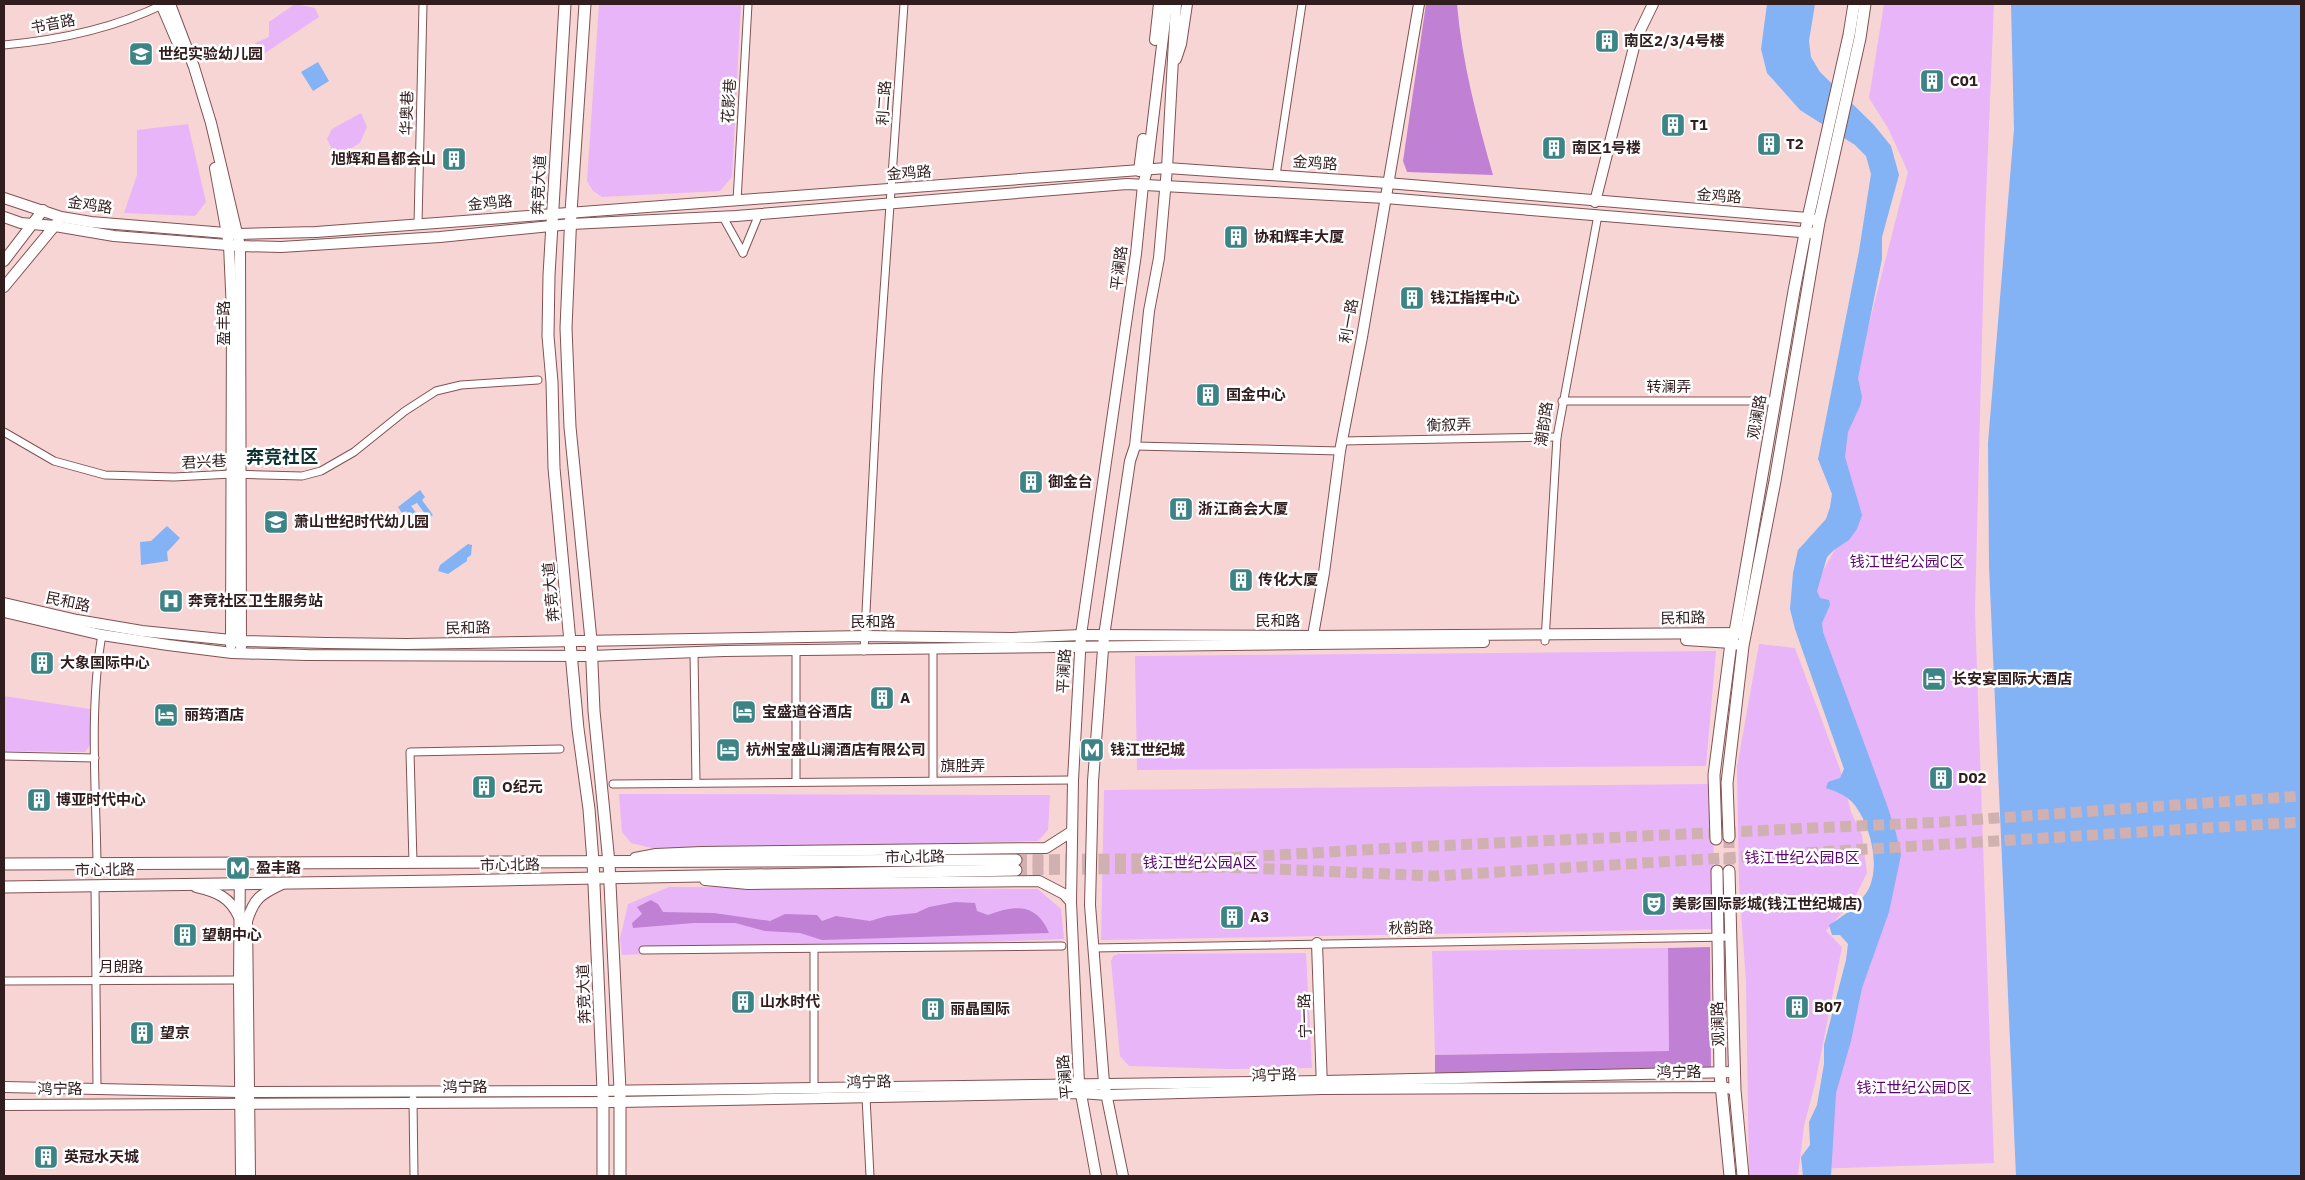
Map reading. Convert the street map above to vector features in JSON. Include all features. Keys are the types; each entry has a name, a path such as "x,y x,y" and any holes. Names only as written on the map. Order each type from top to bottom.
{"main road":[{"name":"盈丰路","path":"164,4 194,67 211,124 232,234 240,246 236,475 236,653"},
{"name":"奔竞大道","path":"565,4 552,213 548,336 554,468 593,862 602,1096 603,1176"},
{"name":"奔竞大道","path":"585,4 571,212 566,328 570,427 591,640 608,863 620,1090 620,1176"},
{"path":"1143,170 1158,4"},
{"path":"1143,170 1167,4"},
{"path":"1123,1176 1108,1095 1104,1083 1090,905 1092,827 1104,642 1130,461 1136,446 1149,311 1159,258 1174,65 1173,45 1176,4"},
{"path":"1174,65 1181,44 1187,4"},
{"name":"利一路","path":"1312,640 1324,573 1341,446 1362,337 1418,4"},
{"path":"1595,202 1636,39 1653,4"},
{"name":"观澜路","path":"1716,839 1714,775 1775,401 1808,218 1841,73 1854,4"},
{"name":"观澜路","path":"1729,837 1728,783 1743,646 1737,636 1775,481 1819,222 1865,4"},
{"name":"金鸡路","path":"4,198 61,217 91,222 232,234 316,232 1167,168 1387,183 1595,202 1808,218 1819,222"},
{"name":"平澜路","path":"1096,1176 1080,1088 1071,902 1073,780 1081,635 1136,254 1143,170"},
{"name":"金鸡路","path":"4,217 21,223 55,226 114,236 229,246 281,247 440,237 571,224 759,214 1127,184 1385,198 1817,234"},
{"path":"4,261 43,210"},
{"path":"4,287 61,217"},
{"name":"盈丰路","path":"232,234 229,246 232,312 230,391 236,475"},
{"name":"民和路","path":"4,603 77,620 142,631 236,640 406,644 865,636 1012,638 1081,635 1104,642"},
{"name":"民和路","path":"4,612 102,635 236,653 307,655 591,656 694,652 1080,647 1104,642 1737,636"},
{"path":"608,863 656,854 702,852 1046,848 1071,832"},
{"name":"市心北路","path":"4,864 593,862 1016,865 594,879 4,887"},
{"path":"241,1176 244,1103 244,863"},
{"name":"观澜路","path":"1717,871 1743,1176"},
{"name":"观澜路","path":"1730,871 1724,937 1720,1074 1730,1176"},
{"path":"669,877 748,884 1039,881 1064,894 1071,902"},
{"path":"244,1092 239,980 244,920 258,898 284,882"},
{"path":"183,884 216,892 227,898 244,920"},
{"name":"宁一路","path":"1318,943 1323,1085"},
{"name":"鸿宁路","path":"4,1105 244,1103 413,1097 602,1096 620,1090 814,1087 1080,1088 1108,1095 1323,1085 1720,1074 1734,1072"},
{"name":"鸿宁路","path":"602,1096 619,1102 866,1097 1080,1088 1104,1083 1722,1087 1735,1090"},
{"name":"鸿宁路","path":"4,1087 413,1097"},
{"path":"244,1103 250,1176"}],"street":[{"name":"书音路","path":"4,45 47,41 112,25 164,4"},
{"name":"华奥巷","path":"418,224 423,4"},
{"name":"花影巷","path":"737,201 748,4"},
{"name":"利二路","path":"864,650 878,378 892,203 904,4"},
{"path":"1276,176 1302,4"},
{"path":"723,216 743,254 759,214"},
{"name":"潮韵路","path":"1545,638 1557,437 1562,401 1598,215"},
{"name":"君兴巷","path":"4,432 54,461 105,475 174,477 236,475 302,476 321,471 354,452 405,411 436,391 461,385 538,380"},
{"name":"转澜弄","path":"1562,401 1775,401"},
{"name":"衡叙弄","path":"1136,446 1341,446 1557,437"},
{"path":"97,863 96,663 102,635"},
{"path":"933,649 933,780"},
{"path":"796,651 796,782"},
{"path":"694,652 696,783"},
{"path":"413,862 410,752 560,749"},
{"path":"4,756 95,758"},
{"name":"旗胜弄","path":"613,784 1073,780"},
{"path":"95,886 97,1089"},
{"name":"秋韵路","path":"1093,948 1724,937"},
{"path":"643,950 1062,946"},
{"path":"814,949 814,1087"},
{"name":"月朗路","path":"4,981 239,980"},
{"path":"413,1097 414,1176"},
{"path":"866,1097 871,1174"}],"green space":[{"path":"295,4 315,8 319,17 262,55 255,43 269,37 269,22"},
{"path":"599,4 741,4 732,177 720,191 602,197 593,191 587,181"},
{"path":"1884,4 1994,4 1985,223 1975,611 1994,1163 1813,1169 1889,843 1804,605 1854,515 1841,462 1852,390 1908,172 1888,128 1869,98"},
{"path":"361,113 367,127 360,143 336,157 327,139 332,129"},
{"path":"188,124 206,202 195,216 124,213 137,175 137,130"},
{"name":"钱江世纪公园B区","path":"1759,644 1795,648 1840,769 1851,812 1862,835 1867,873 1854,899 1826,931 1842,947 1815,1084 1804,1126 1798,1176 1749,1176 1746,982 1739,884 1737,767"},
{"path":"1716,651 1706,766 1137,770 1135,656"},
{"path":"4,696 90,709 90,745 85,752 4,751"},
{"name":"钱江世纪公园A区","path":"1713,784 1714,929 1101,940 1104,790"},
{"path":"619,794 1050,795 1048,830 1038,841 660,850 631,843 622,832"},
{"path":"669,887 1038,889 1061,909 1064,939 622,955 620,939 628,904"},
{"path":"1668,948 1670,1051 1435,1055 1432,951"},
{"path":"1306,953 1312,1068 1228,1069 1129,1066 1120,1056 1111,961 1113,956 1118,954"}],"shaded area":[{"path":"1426,4 1457,4 1462,47 1471,90 1493,175 1407,172 1403,161"},
{"path":"651,900 658,904 663,912 714,913 770,921 785,914 817,915 822,921 836,916 870,921 887,916 916,913 929,907 955,902 975,903 977,911 988,915 1016,908 1031,911 1044,923 1049,933 822,940 800,933 765,931 735,923 694,923 633,928 632,923 642,914 637,907"},
{"path":"1710,947 1711,1072 1435,1076 1435,1055 1669,1051 1668,948"}],"water":[{"path":"1767,4 1815,4 1809,41 1811,57 1820,72 1874,125 1891,146 1899,175 1882,237 1882,259 1858,378 1862,397 1848,432 1845,457 1862,515 1857,529 1849,540 1827,557 1817,591 1820,598 1829,600 1830,605 1822,623 1823,632 1887,805 1901,855 1889,912 1862,988 1851,1041 1836,1093 1831,1176 1803,1176 1801,1157 1810,1145 1809,1122 1817,1105 1824,1064 1824,1045 1846,960 1848,944 1840,935 1832,935 1829,925 1863,898 1870,886 1874,865 1868,831 1859,811 1850,800 1826,788 1828,782 1840,778 1844,769 1795,629 1790,609 1793,573 1798,550 1826,519 1830,507 1832,494 1818,459 1859,251 1871,174 1866,156 1855,145 1800,110 1767,73 1761,49"},
{"path":"2011,4 2301,4 2301,1176 2016,1176 1989,566 1988,443 2014,129"},
{"path":"318,62 329,81 313,91 301,72"},
{"path":"420,490 425,497 422,500 433,515 428,518 417,503 411,506 423,522 418,526 406,511 402,513 398,507"},
{"path":"167,526 180,538 167,552 168,561 141,565 140,542 151,541"},
{"path":"468,544 472,545 471,555 467,558 467,561 448,574 438,571 440,565"}],"tunnel":[{"path":"1016,860 1225,858 1432,846 1942,822 2301,796"},
{"path":"1016,870 1225,867 1435,876 2301,822"},
{"path":"1729,837 1729,865"}],"place":[{"name":"南区2/3/4号楼","path":"1607,41"},
{"name":"世纪实验幼儿园","path":"141,54"},
{"name":"C01","path":"1932,81"},
{"name":"T1","path":"1673,125"},
{"name":"T2","path":"1769,144"},
{"name":"南区1号楼","path":"1554,148"},
{"name":"旭辉和昌都会山","path":"454,159"},
{"name":"协和辉丰大厦","path":"1236,237"},
{"name":"钱江指挥中心","path":"1412,298"},
{"name":"国金中心","path":"1208,395"},
{"name":"御金台","path":"1031,482"},
{"name":"浙江商会大厦","path":"1181,509"},
{"name":"萧山世纪时代幼儿园","path":"276,522"},
{"name":"传化大厦","path":"1241,580"},
{"name":"奔竞社区卫生服务站","path":"171,601"},
{"name":"大象国际中心","path":"42,663"},
{"name":"长安宴国际大酒店","path":"1934,679"},
{"name":"A","path":"882,698"},
{"name":"宝盛道谷酒店","path":"744,712"},
{"name":"丽筠酒店","path":"166,715"},
{"name":"杭州宝盛山澜酒店有限公司","path":"728,750"},
{"name":"钱江世纪城","path":"1092,750"},
{"name":"D02","path":"1941,778"},
{"name":"O纪元","path":"484,787"},
{"name":"博亚时代中心","path":"39,800"},
{"name":"盈丰路","path":"238,868"},
{"name":"美影国际影城(钱江世纪城店)","path":"1654,904"},
{"name":"A3","path":"1232,917"},
{"name":"望朝中心","path":"185,935"},
{"name":"山水时代","path":"743,1002"},
{"name":"B07","path":"1797,1007"},
{"name":"丽晶国际","path":"933,1009"},
{"name":"望京","path":"142,1033"},
{"name":"英冠水天城","path":"46,1157"}],"district":[{"name":"奔竞社区","path":"282,457"}],"park label":[{"name":"钱江世纪公园C区","path":"1907,562"},
{"name":"钱江世纪公园D区","path":"1914,1088"}]}
